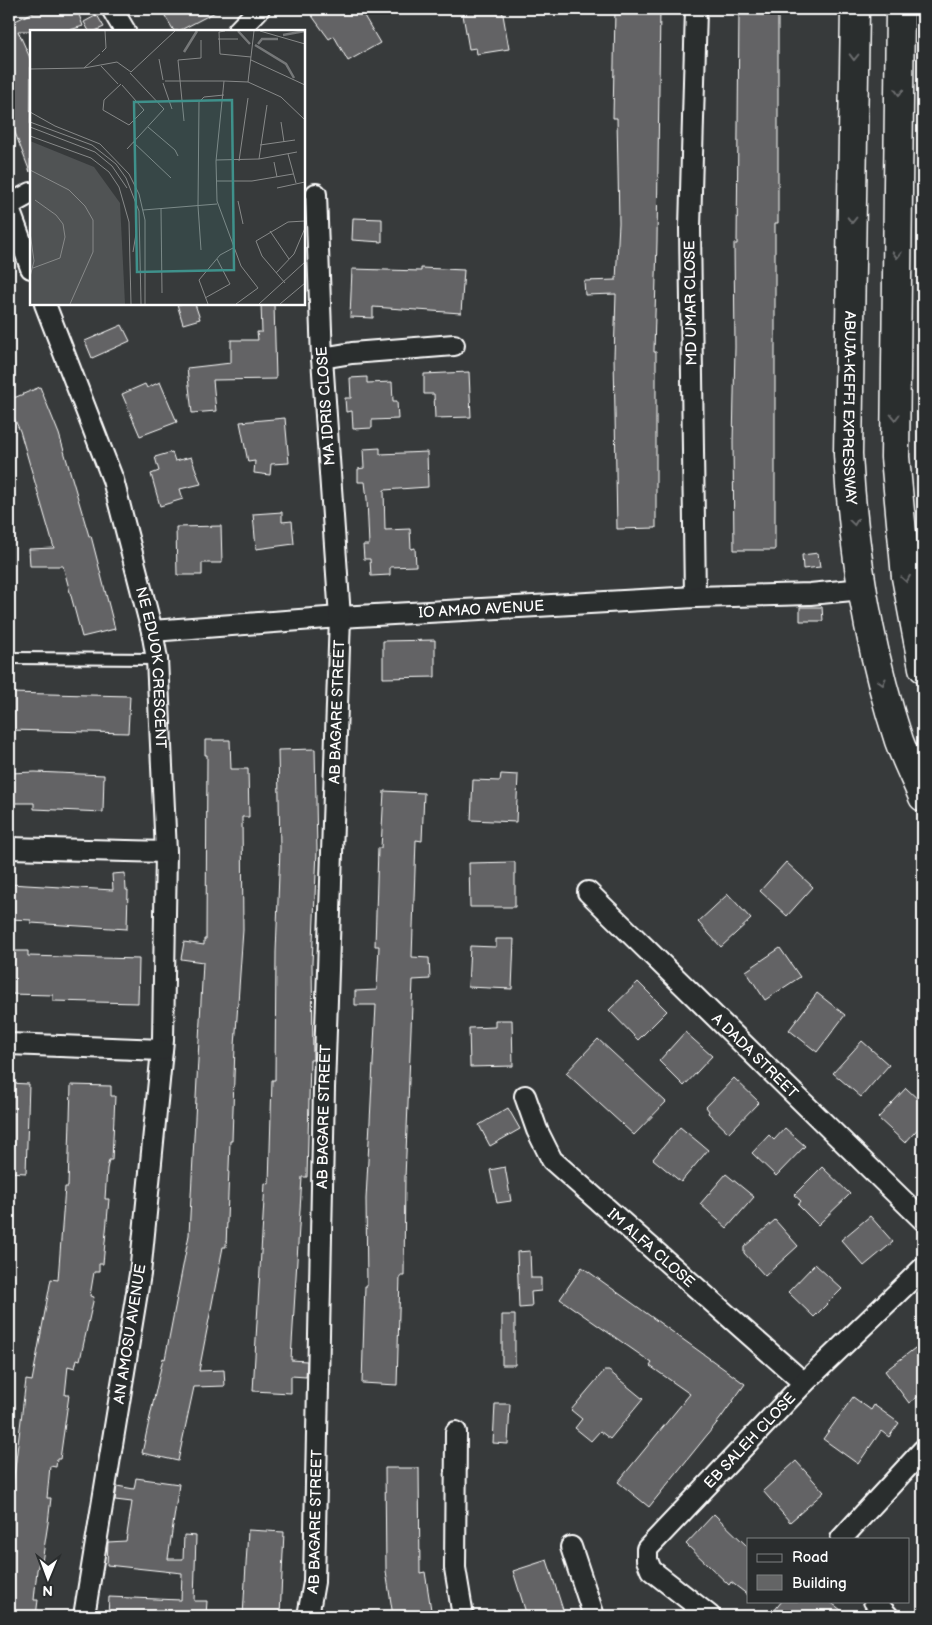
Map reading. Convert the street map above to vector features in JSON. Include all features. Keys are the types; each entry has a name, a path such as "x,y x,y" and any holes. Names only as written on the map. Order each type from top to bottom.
{"highway":[{"name":"ABUJA-KEFFI EXPRESSWAY","path":"855,9 848,454 850,492 863,589 882,683 900,743 923,797"},
{"path":"900,9 895,457 906,577 923,668"}],"street":[{"path":"112,9 124,30"},
{"path":"239,30 259,9"},
{"name":"MD UMAR CLOSE","path":"695,597 690,228 696,9"},
{"path":"9,205 30,194"},
{"name":"MA IDRIS CLOSE","path":"316,194 322,358 340,617"},
{"path":"9,210 30,265"},
{"name":"NE EDUOK CRESCENT","path":"45,305 113,480 152,631 157,659 166,852 162,1050"},
{"path":"322,358 352,352 454,345"},
{"name":"IO AMAO AVENUE","path":"152,631 340,617 695,597 810,594 863,589"},
{"name":"AB BAGARE STREET","path":"308,1616 314,1582 324,1088 340,617"},
{"path":"9,848 166,852"},
{"name":"A DADA STREET","path":"588,892 923,1220"},
{"path":"9,1044 162,1050"},
{"name":"AN AMOSU AVENUE","path":"84,1616 140,1274 162,1050"},
{"name":"IM ALFA CLOSE","path":"525,1096 537,1130 552,1160 804,1383"},
{"name":"EB SALEH CLOSE","path":"710,1616 651,1570 647,1560 647,1549 804,1383 923,1268"},
{"path":"456,1432 455,1568 463,1616"},
{"path":"842,1538 923,1450"},
{"path":"571,1547 594,1616"},
{"path":"875,1602 888,1616"}],"lane":[{"path":"9,658 157,659"}],"building":[{"path":"33,9 77,9 83,26 70,30 18,31 30,58 30,172 9,117 9,13 13,22 34,12"},
{"path":"161,9 221,9 181,30 173,30"},
{"path":"307,9 360,9 380,43 348,61 334,36 329,39"},
{"path":"462,9 502,9 509,49 477,54 476,48 469,49"},
{"path":"615,9 660,9 654,352 656,352 656,528 617,529 614,357 616,294 585,295 584,281 616,280 619,223 617,118 613,118"},
{"path":"739,9 778,9 778,223 775,223 775,550 734,550 734,244 737,244"},
{"path":"97,15 104,27 97,30 88,30 84,22"},
{"path":"353,218 382,219 382,242 352,240"},
{"path":"421,268 464,270 461,313 373,307 373,318 350,317 352,269 421,271"},
{"path":"177,305 195,305 200,319 183,324"},
{"path":"261,305 274,305 276,379 213,380 216,411 192,413 187,368 231,363 231,340 258,340 257,332 262,332"},
{"path":"122,325 130,341 92,358 85,341"},
{"path":"469,372 471,417 435,418 434,394 424,394 424,374"},
{"path":"367,377 367,383 392,382 393,401 397,401 398,419 372,420 372,428 353,429 352,411 346,412 345,398 351,398 350,378"},
{"path":"160,382 177,422 140,436 122,394 145,384 147,388"},
{"path":"40,387 59,434 89,536 91,536 115,629 82,637 63,566 30,566 29,549 54,548 20,431 9,407 9,400"},
{"path":"285,418 289,463 271,464 270,475 254,473 255,461 248,462 240,422"},
{"path":"380,448 380,454 427,452 428,487 384,490 385,530 410,529 411,549 415,548 416,566 390,567 390,575 371,576 370,559 364,559 363,545 369,545 365,482 358,482 358,469 364,468 363,449"},
{"path":"172,452 175,461 191,457 201,484 180,489 183,499 160,506 151,474 159,471 155,457"},
{"path":"282,512 282,522 292,521 294,544 256,549 253,514"},
{"path":"221,526 222,563 202,563 202,575 177,575 176,527"},
{"path":"818,553 820,567 803,569 802,555"},
{"path":"800,607 822,607 823,621 800,621"},
{"path":"435,640 435,677 383,678 383,641"},
{"path":"9,693 130,696 128,733 9,730"},
{"path":"205,740 230,740 231,769 248,769 249,817 242,817 243,930 235,1046 226,1247 223,1247 199,1371 224,1370 225,1386 194,1387 178,1461 142,1453 163,1358 165,1359 189,1235 203,962 181,959 184,942 204,945 204,939 206,939 207,755 205,755"},
{"path":"315,749 317,851 312,963 313,1060 310,1060 307,1177 302,1177 291,1360 307,1361 306,1377 291,1376 291,1393 253,1391 265,1183 269,1184 272,1080 275,1080 276,952 280,848 278,750"},
{"path":"35,772 104,775 103,812 34,809 34,803 9,803 9,773"},
{"path":"501,774 518,775 516,822 471,820 473,780 500,781"},
{"path":"384,791 424,793 422,841 416,840 412,957 429,958 430,979 413,980 405,1178 404,1276 400,1276 397,1385 362,1383 365,1286 367,1286 366,1199 376,1005 355,1005 355,991 377,990 379,946 375,946 378,848 381,848"},
{"path":"515,862 515,907 470,907 469,863"},
{"path":"786,862 813,887 787,916 760,891"},
{"path":"125,873 126,890 128,890 127,929 31,923 31,920 9,919 9,884 113,890 112,874"},
{"path":"728,894 751,919 721,947 698,922"},
{"path":"496,939 514,939 512,989 468,987 470,946 496,947"},
{"path":"780,948 800,977 765,1000 746,971"},
{"path":"9,951 28,951 28,956 139,959 138,1003 53,1001 53,995 9,994"},
{"path":"638,982 667,1011 638,1040 609,1010"},
{"path":"817,993 845,1015 817,1052 789,1030"},
{"path":"495,1020 512,1020 513,1066 470,1067 469,1028 495,1027"},
{"path":"685,1032 712,1056 684,1086 659,1061"},
{"path":"598,1039 666,1102 634,1135 566,1073"},
{"path":"862,1041 889,1065 861,1097 833,1073"},
{"path":"734,1078 759,1102 729,1133 708,1113 709,1111 706,1107"},
{"path":"9,1083 29,1084 26,1173 9,1172"},
{"path":"71,1085 111,1086 111,1096 115,1096 112,1160 109,1160 107,1169 105,1199 109,1199 103,1264 99,1264 99,1272 94,1272 90,1296 94,1297 80,1360 77,1359 75,1368 68,1366 65,1395 69,1395 60,1459 57,1459 56,1467 50,1466 47,1498 51,1498 42,1562 39,1562 37,1570 34,1600 38,1600 36,1616 9,1616 9,1484 13,1484 26,1380 32,1381 51,1279 58,1280 65,1187 68,1187"},
{"path":"906,1088 923,1104 923,1123 905,1143 878,1118"},
{"path":"508,1108 520,1129 490,1146 479,1125"},
{"path":"680,1127 708,1150 681,1182 653,1159"},
{"path":"785,1128 805,1146 776,1176 752,1153 769,1135 774,1140"},
{"path":"505,1167 511,1201 497,1203 490,1170"},
{"path":"822,1167 850,1194 818,1225 798,1205 801,1201 794,1195"},
{"path":"726,1174 754,1197 727,1228 700,1204"},
{"path":"870,1216 893,1242 864,1266 841,1240"},
{"path":"775,1220 798,1246 765,1276 744,1253 744,1247"},
{"path":"530,1251 531,1278 541,1278 541,1291 531,1292 532,1307 519,1308 517,1252"},
{"path":"815,1264 842,1289 814,1317 788,1292"},
{"path":"582,1267 745,1384 720,1419 649,1507 618,1482 690,1394 650,1366 652,1363 560,1299"},
{"path":"502,1315 515,1315 515,1365 502,1365"},
{"path":"923,1342 923,1393 909,1403 885,1371"},
{"path":"604,1371 609,1371 643,1399 610,1439 600,1431 591,1441 575,1428 582,1419 571,1410"},
{"path":"853,1397 871,1410 874,1405 899,1423 889,1437 881,1431 858,1464 823,1439"},
{"path":"495,1404 510,1404 508,1444 493,1443"},
{"path":"796,1461 824,1492 790,1522 763,1491"},
{"path":"385,1468 419,1468 420,1573 425,1572 432,1616 393,1616 386,1571"},
{"path":"136,1478 179,1484 168,1559 183,1559 184,1535 196,1536 194,1601 207,1601 206,1616 108,1616 109,1597 181,1600 182,1573 107,1565 108,1542 126,1541 132,1502 115,1500 117,1486 134,1489"},
{"path":"714,1514 747,1546 747,1594 731,1582 729,1585 686,1544"},
{"path":"248,1530 284,1532 280,1616 243,1616"},
{"path":"547,1560 565,1616 527,1616 513,1571"},
{"path":"781,1602 830,1602 849,1616 770,1616"}]}
